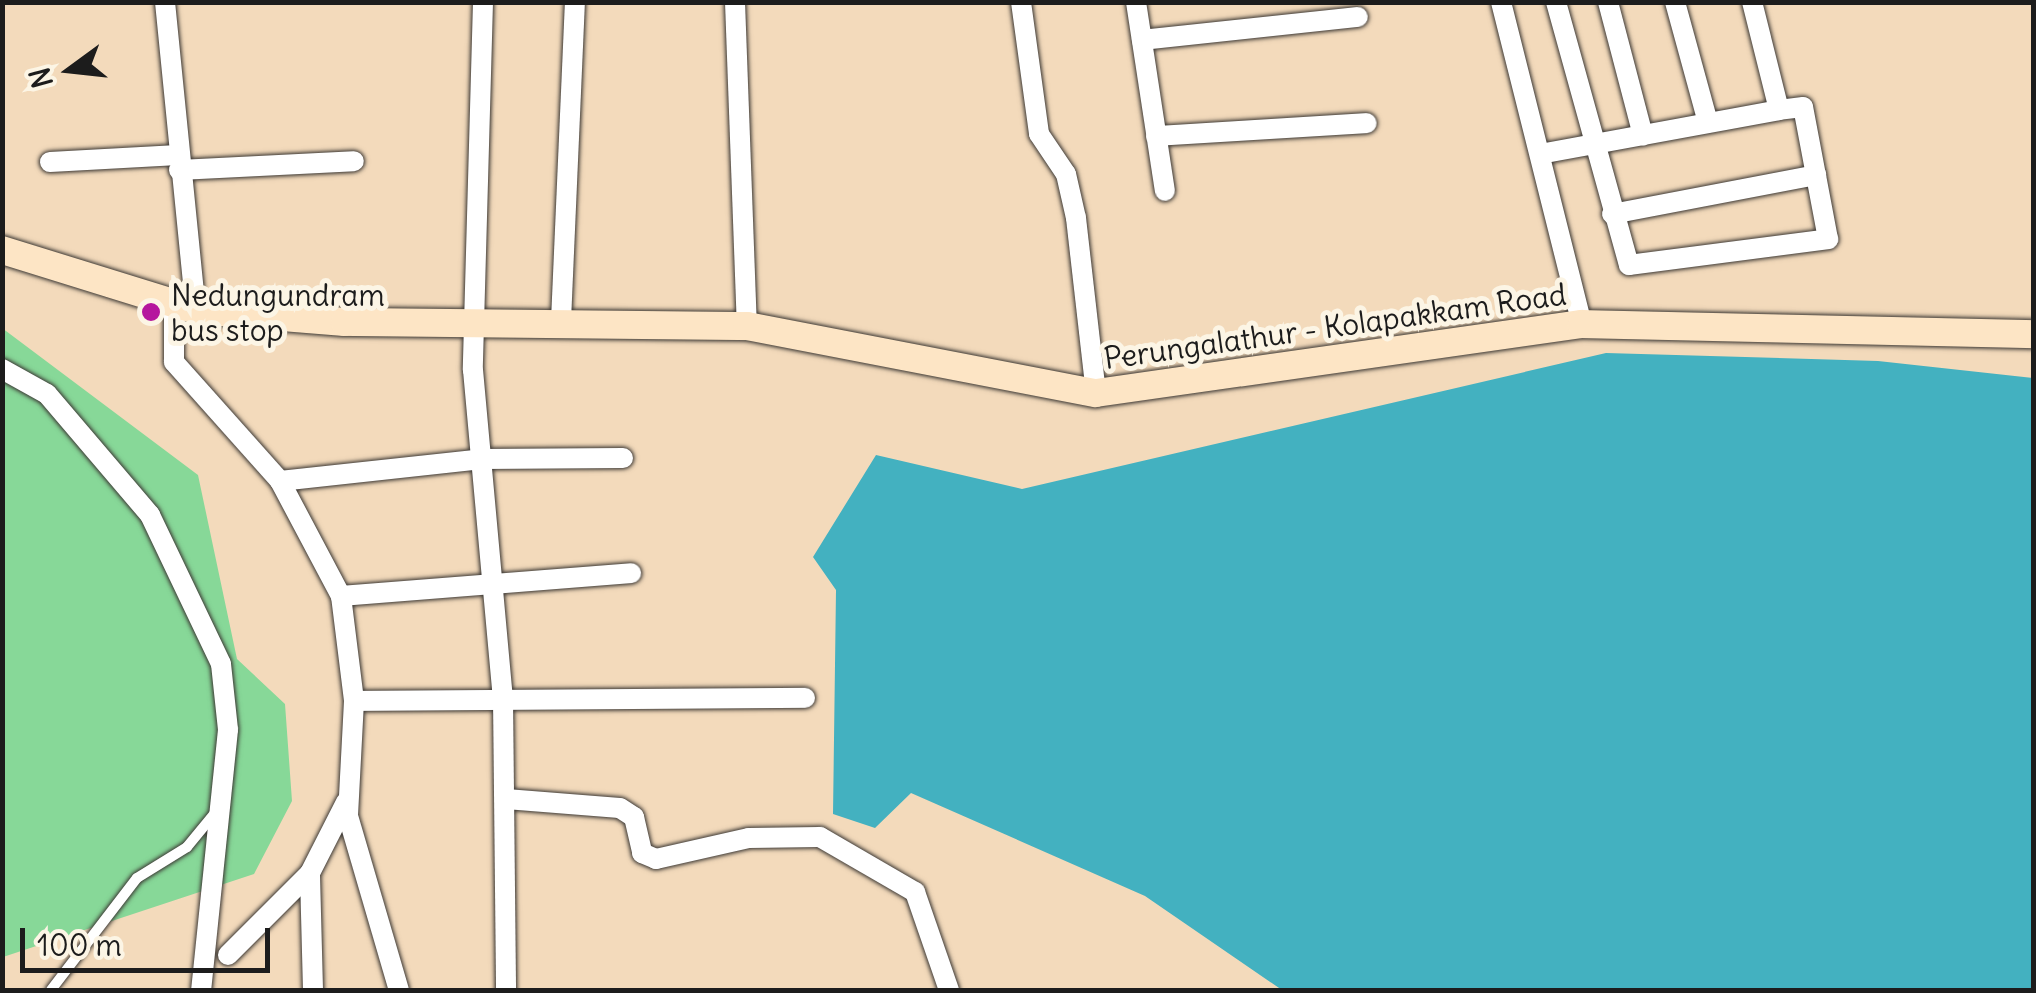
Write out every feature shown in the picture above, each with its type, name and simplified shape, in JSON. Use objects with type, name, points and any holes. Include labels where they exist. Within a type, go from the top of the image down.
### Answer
[{"type":"main road","name":"Perungalathur - Kolapakkam Road","points":[[2,250],[185,306],[472,321],[747,326],[1096,393],[1582,324],[2034,334]]},
{"type":"street","points":[[165,2],[179,163],[185,306],[168,341],[180,373],[280,481],[341,596],[354,700],[346,801],[398,990]]},
{"type":"street","points":[[483,2],[472,321],[503,698],[506,990]]},
{"type":"street","points":[[561,321],[576,2]]},
{"type":"street","points":[[734,2],[747,326]]},
{"type":"street","points":[[1020,2],[1038,134],[1066,174],[1076,218],[1096,393]]},
{"type":"street","points":[[1136,2],[1165,191]]},
{"type":"street","points":[[1501,2],[1582,324]]},
{"type":"street","points":[[1540,154],[1592,144],[1779,110],[1803,107],[1824,242],[1632,266],[1612,214],[1592,144],[1556,2]]},
{"type":"street","points":[[1608,2],[1643,135]]},
{"type":"street","points":[[1675,2],[1708,123]]},
{"type":"street","points":[[1752,2],[1779,110]]},
{"type":"street","points":[[1142,40],[1358,17]]},
{"type":"street","points":[[1156,136],[1367,123]]},
{"type":"street","points":[[50,162],[354,160]]},
{"type":"street","points":[[1612,214],[1816,176]]},
{"type":"street","points":[[2,370],[47,394],[150,515],[229,688],[201,990]]},
{"type":"street","points":[[280,481],[482,459],[623,458]]},
{"type":"street","points":[[341,596],[495,580],[631,573]]},
{"type":"street","points":[[354,700],[804,698]]},
{"type":"street","points":[[506,800],[620,808],[634,817],[642,853],[656,859],[748,838],[820,836],[914,892],[948,990]]},
{"type":"street","points":[[228,955],[310,874],[346,801]]},
{"type":"street","points":[[310,874],[313,990]]},
{"type":"lane","points":[[51,990],[137,878],[191,844],[216,812]]},
{"type":"green space","points":[[2,328],[198,475],[237,659],[285,704],[292,801],[254,874],[3,957]]},
{"type":"water","points":[[1606,353],[1878,361],[2033,378],[2033,990],[1282,990],[1145,896],[911,793],[875,828],[833,814],[836,590],[813,557],[876,455],[1022,489]]},
{"type":"place","name":"Nedungundram bus stop","points":[[151,312]]}]
